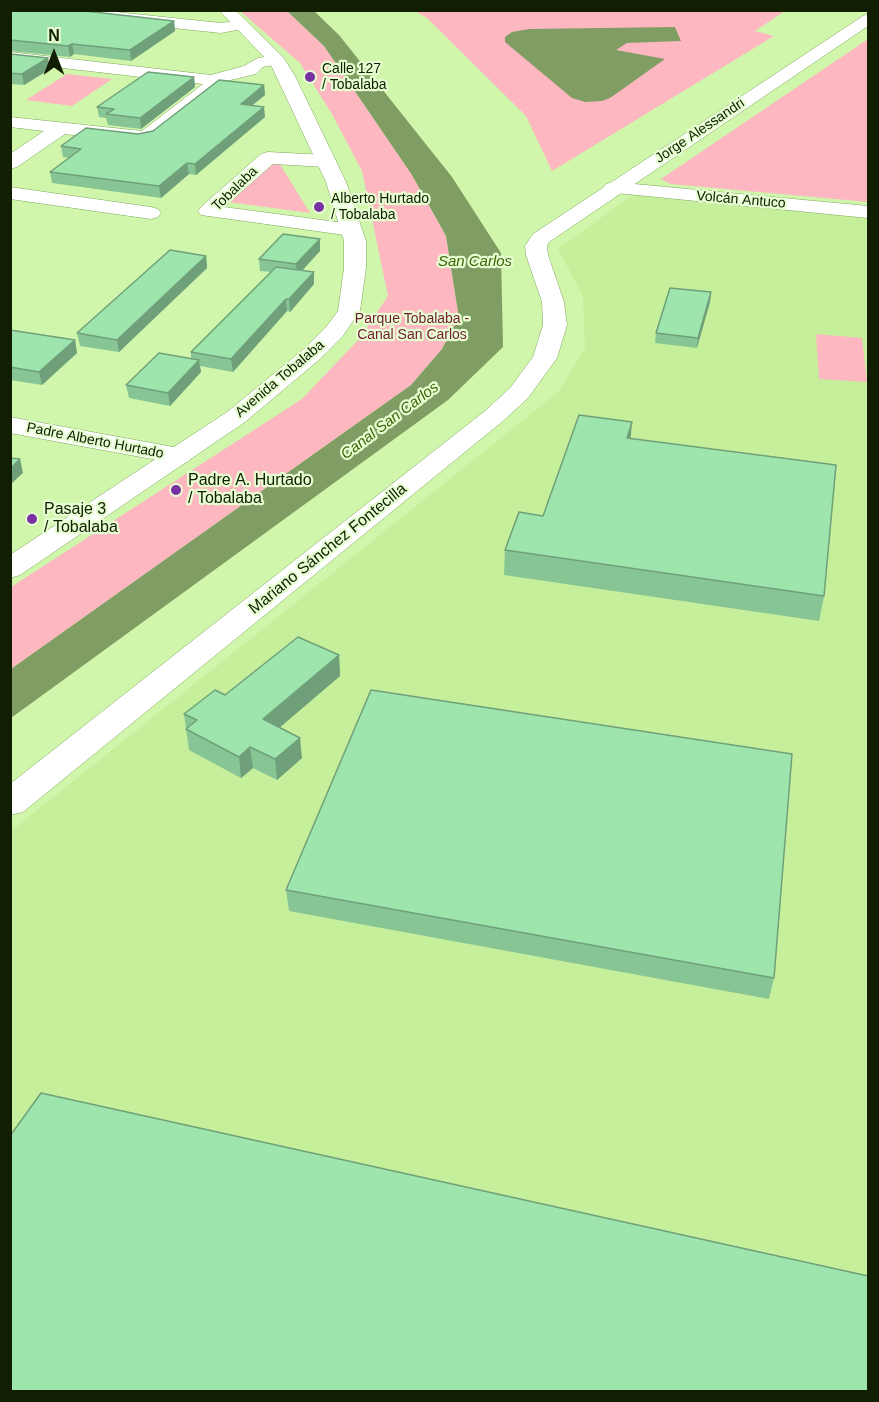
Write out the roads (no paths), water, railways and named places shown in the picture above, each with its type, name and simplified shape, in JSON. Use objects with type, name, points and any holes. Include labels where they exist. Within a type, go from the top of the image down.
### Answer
[{"type":"street","points":[[48,10],[221,28],[234,18]]},
{"type":"street","name":"Avenida Tobalaba","points":[[10,569],[236,417],[293,372],[343,322],[349,311],[356,254],[352,230],[336,182],[299,99],[277,60],[234,18]]},
{"type":"street","name":"Jorge Alessandri","points":[[536,246],[540,238],[549,231],[868,19]]},
{"type":"street","points":[[10,57],[211,80],[250,70],[258,63],[277,60]]},
{"type":"street","points":[[10,122],[132,138],[147,136],[214,83],[211,80]]},
{"type":"street","points":[[10,163],[60,129]]},
{"type":"street","name":"Tobalaba","points":[[326,161],[268,158],[208,211],[352,230]]},
{"type":"street","name":"Volcán Antuco","points":[[613,188],[868,212]]},
{"type":"street","points":[[10,193],[151,213]]},
{"type":"street","name":"Mariano Sánchez Fontecilla","points":[[10,803],[494,417],[519,393],[545,358],[555,325],[554,302],[537,255],[536,246]]},
{"type":"street","name":"Padre Alberto Hurtado","points":[[10,425],[178,456]]},
{"type":"water","name":"San Carlos","points":[[287,11],[314,11],[339,35],[452,177],[501,253],[503,347],[448,400],[11,718],[11,669],[411,385],[442,349],[454,326],[458,312],[446,236],[412,175],[324,46]]},
{"type":"water","points":[[675,27],[681,41],[627,43],[616,50],[665,59],[610,98],[602,101],[585,102],[572,98],[505,42],[505,37],[512,32],[529,29]]},
{"type":"place","name":"Calle 127 / Tobalaba","points":[[310,77]]},
{"type":"place","name":"Alberto Hurtado / Tobalaba","points":[[319,207]]},
{"type":"place","name":"Padre A. Hurtado / Tobalaba","points":[[176,490]]},
{"type":"place","name":"Pasaje 3 / Tobalaba","points":[[32,519]]},
{"type":"park label","name":"Parque Tobalaba - Canal San Carlos","points":[[412,328]]},
{"type":"water label","name":"Canal San Carlos","points":[[390,421]]}]
